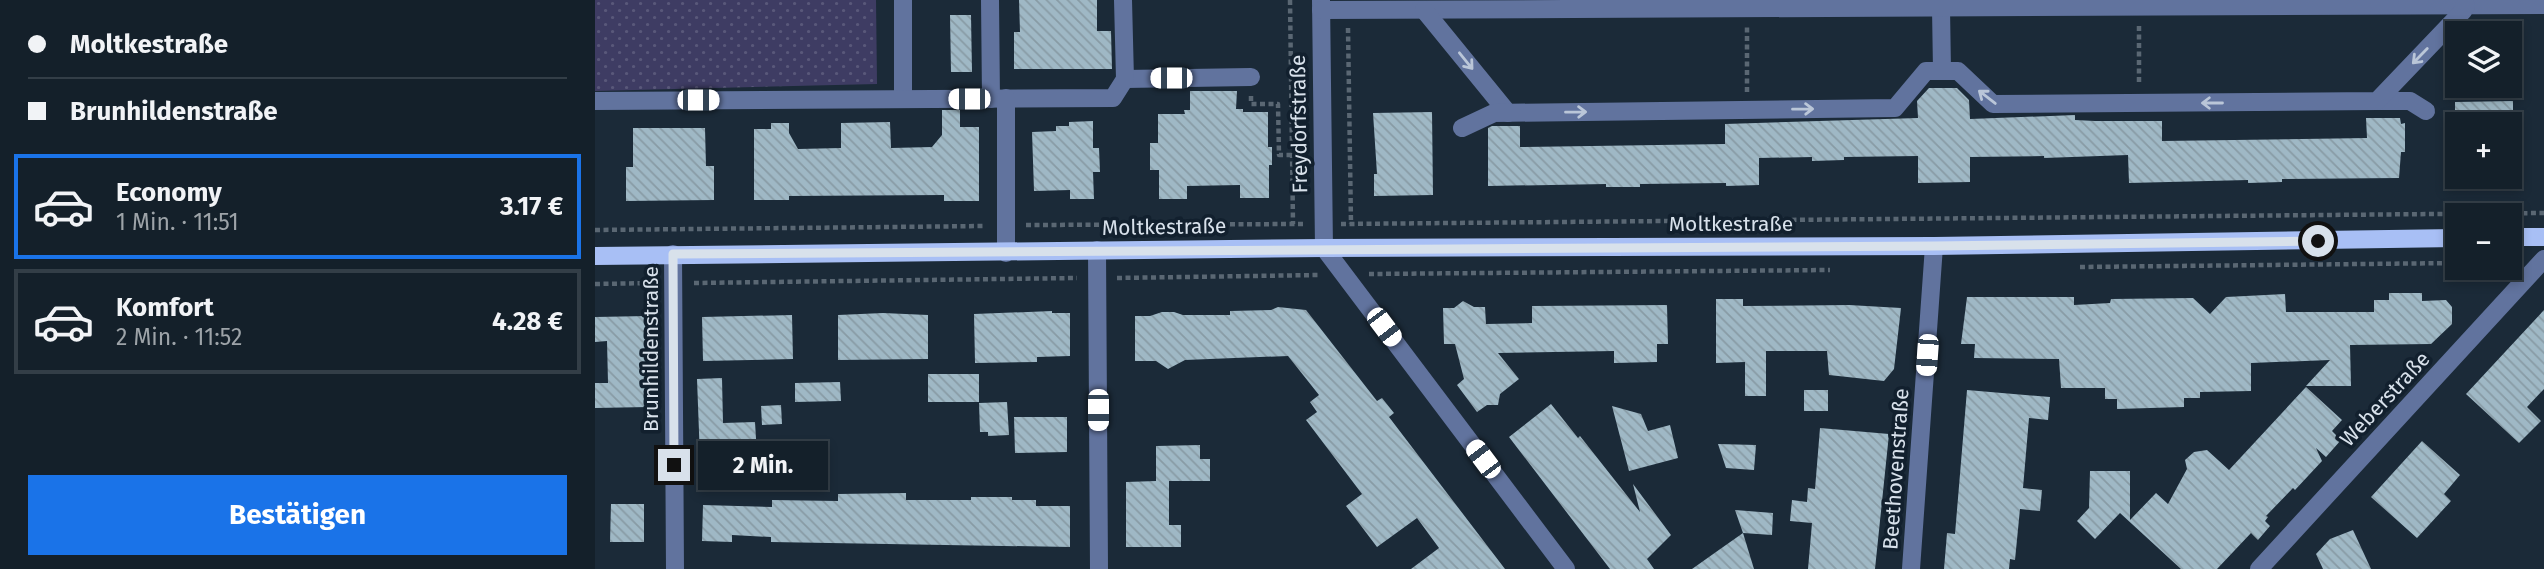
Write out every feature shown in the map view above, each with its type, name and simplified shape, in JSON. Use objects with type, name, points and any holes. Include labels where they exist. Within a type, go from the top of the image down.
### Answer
[{"type":"main road","points":[[2522,237],[2544,237]]},
{"type":"main road","name":"Moltkestraße","points":[[595,256],[1324,248],[1934,246],[2445,238]]},
{"type":"street","points":[[903,0],[903,99]]},
{"type":"street","points":[[990,0],[999,99],[1006,253]]},
{"type":"street","points":[[595,101],[1113,97],[1125,79],[1123,0]]},
{"type":"street","points":[[2377,102],[2465,3]]},
{"type":"street","points":[[1321,5],[1348,10],[1424,10],[1747,9],[1810,4],[1941,8],[2077,4],[2139,8],[2197,4],[2544,5]]},
{"type":"street","name":"Freydorfstraße","points":[[1321,5],[1324,248]]},
{"type":"street","points":[[1941,8],[1942,71]]},
{"type":"street","points":[[1424,10],[1508,113]]},
{"type":"street","points":[[1462,128],[1494,113],[1895,108],[1926,71],[1958,71],[1993,104],[2410,101],[2426,111]]},
{"type":"street","points":[[1125,79],[1251,77]]},
{"type":"street","name":"Beethovenstraße","points":[[1911,569],[1934,246]]},
{"type":"street","points":[[1324,248],[1566,569]]},
{"type":"street","points":[[1097,250],[1099,569]]},
{"type":"street","name":"Brunhildenstraße","points":[[673,254],[675,569]]},
{"type":"street","name":"Weberstraße","points":[[2259,569],[2544,259]]},
{"type":"path","points":[[1290,0],[1293,224]]},
{"type":"path","points":[[2139,8],[2140,103]]},
{"type":"path","points":[[1747,9],[1747,110]]},
{"type":"path","points":[[1348,10],[1351,223]]},
{"type":"path","points":[[1251,77],[1251,104],[1278,104],[1275,155],[1292,155]]},
{"type":"path","points":[[595,230],[2544,213]]},
{"type":"path","points":[[2071,267],[2445,263]]},
{"type":"path","points":[[595,284],[1837,270]]},
{"type":"shaded area","points":[[595,0],[876,0],[877,84],[595,91]]},
{"type":"building","points":[[1019,0],[1097,0],[1097,31],[1111,31],[1112,69],[1014,69],[1014,32],[1020,32]]},
{"type":"building","points":[[950,15],[971,15],[972,72],[951,72]]},
{"type":"building","points":[[1929,88],[1957,88],[1969,100],[1970,119],[2075,115],[2075,120],[2162,121],[2162,141],[2367,138],[2366,118],[2400,118],[2401,124],[2405,123],[2405,152],[2401,152],[2399,178],[2282,179],[2282,182],[2248,183],[2248,180],[2129,183],[2128,155],[1970,157],[1970,182],[1918,183],[1918,156],[1844,157],[1844,160],[1812,161],[1812,157],[1759,158],[1759,185],[1726,186],[1726,183],[1640,184],[1640,187],[1606,187],[1606,184],[1488,186],[1488,128],[1492,126],[1520,126],[1520,147],[1725,144],[1725,124],[1918,118],[1917,101]]},
{"type":"building","points":[[1190,91],[1237,91],[1236,109],[1243,109],[1243,112],[1268,112],[1268,147],[1272,147],[1269,198],[1240,198],[1240,185],[1187,186],[1187,199],[1159,199],[1159,170],[1150,170],[1150,143],[1158,143],[1158,114],[1185,114],[1184,110],[1190,110]]},
{"type":"building","points":[[2513,101],[2513,112],[2455,112],[2455,102]]},
{"type":"building","points":[[942,110],[960,110],[960,127],[979,127],[979,201],[944,201],[944,195],[789,196],[789,200],[754,200],[754,129],[771,129],[771,123],[789,123],[789,133],[798,149],[841,148],[841,123],[890,122],[891,148],[932,147],[942,135]]},
{"type":"building","points":[[1432,112],[1433,195],[1374,196],[1374,174],[1377,174],[1373,113]]},
{"type":"building","points":[[1093,121],[1093,148],[1099,148],[1100,172],[1093,172],[1094,199],[1070,199],[1070,190],[1034,191],[1032,132],[1056,131],[1056,126],[1069,126],[1069,122]]},
{"type":"building","points":[[633,128],[705,128],[706,166],[714,166],[714,200],[626,201],[626,167],[633,167]]},
{"type":"building","points":[[2389,293],[2422,293],[2422,301],[2446,300],[2452,307],[2452,324],[2431,344],[2350,345],[2351,386],[2306,386],[2330,360],[2251,363],[2251,391],[2200,392],[2200,398],[2184,398],[2184,407],[2117,409],[2117,399],[2105,399],[2105,388],[2061,388],[2059,359],[1974,358],[1975,344],[1961,344],[1967,297],[2074,297],[2074,305],[2110,303],[2111,299],[2193,298],[2210,314],[2226,297],[2285,294],[2286,312],[2374,312],[2374,300],[2389,300]]},
{"type":"building","points":[[1716,299],[1743,299],[1743,306],[1849,305],[1901,308],[1894,369],[1884,381],[1829,375],[1827,351],[1766,351],[1766,396],[1745,396],[1745,362],[1716,363]]},
{"type":"building","points":[[1463,301],[1474,307],[1485,307],[1486,324],[1532,323],[1532,306],[1667,305],[1668,344],[1657,344],[1657,362],[1614,363],[1614,351],[1498,353],[1519,379],[1500,394],[1498,405],[1487,405],[1477,412],[1457,385],[1464,379],[1455,344],[1444,344],[1443,308],[1454,308]]},
{"type":"building","points":[[1278,307],[1306,310],[1377,401],[1382,398],[1394,413],[1389,417],[1505,569],[1411,569],[1439,548],[1417,518],[1377,547],[1346,506],[1362,494],[1306,420],[1317,412],[1310,402],[1319,395],[1288,356],[1185,360],[1168,369],[1156,361],[1135,361],[1135,316],[1150,316],[1162,312],[1230,315],[1230,311],[1271,310]]},
{"type":"building","points":[[2544,310],[2544,389],[2527,407],[2541,421],[2519,443],[2466,394]]},
{"type":"building","points":[[1052,311],[1070,313],[1070,356],[1037,357],[1037,362],[975,363],[974,314]]},
{"type":"building","points":[[792,315],[793,359],[703,361],[702,317]]},
{"type":"building","points":[[838,315],[928,315],[928,359],[838,360]]},
{"type":"building","points":[[647,316],[649,407],[595,408],[595,383],[608,383],[607,341],[595,342],[595,317]]},
{"type":"building","points":[[928,374],[979,374],[979,402],[928,402]]},
{"type":"building","points":[[722,378],[723,423],[755,422],[757,455],[700,459],[697,379]]},
{"type":"building","points":[[840,382],[841,401],[795,402],[795,383]]},
{"type":"building","points":[[2306,387],[2342,420],[2332,431],[2341,440],[2326,457],[2316,448],[2322,461],[2266,516],[2268,517],[2265,521],[2270,526],[2258,540],[2251,533],[2217,569],[2181,569],[2120,513],[2095,539],[2077,521],[2089,508],[2090,471],[2130,471],[2130,520],[2156,493],[2168,504],[2187,469],[2185,460],[2194,452],[2207,450],[2229,470]]},
{"type":"building","points":[[1804,390],[1828,390],[1828,411],[1804,411]]},
{"type":"building","points":[[1967,390],[2050,397],[2048,420],[2029,418],[2023,488],[2042,490],[2040,511],[2020,509],[2015,560],[2010,559],[2009,569],[1944,569],[1947,533],[1955,534]]},
{"type":"building","points":[[1007,402],[1009,435],[988,436],[988,432],[980,432],[979,403]]},
{"type":"building","points":[[1551,404],[1640,512],[1633,484],[1671,535],[1647,559],[1654,569],[1610,569],[1509,437]]},
{"type":"building","points":[[781,405],[782,424],[762,425],[761,406]]},
{"type":"building","points":[[1612,406],[1641,414],[1648,431],[1670,425],[1678,458],[1629,471]]},
{"type":"building","points":[[1014,417],[1067,417],[1067,452],[1015,453]]},
{"type":"building","points":[[1820,428],[1889,434],[1875,569],[1808,569],[1812,523],[1790,521],[1792,500],[1807,502],[1808,488],[1815,489]]},
{"type":"building","points":[[2422,441],[2460,475],[2444,494],[2451,501],[2417,538],[2371,497]]},
{"type":"building","points":[[1718,444],[1756,445],[1754,470],[1726,468]]},
{"type":"building","points":[[1200,445],[1200,459],[1210,459],[1210,481],[1169,481],[1169,525],[1181,525],[1181,547],[1126,547],[1126,482],[1156,481],[1156,446]]},
{"type":"building","points":[[906,493],[906,500],[1012,497],[1012,500],[1036,500],[1036,506],[1070,506],[1070,547],[771,542],[771,537],[732,535],[732,542],[702,541],[703,505],[772,507],[772,500],[838,501],[838,494]]},
{"type":"building","points":[[611,504],[644,504],[644,542],[610,542]]},
{"type":"building","points":[[1735,510],[1773,513],[1772,535],[1743,533]]},
{"type":"building","points":[[2353,530],[2371,569],[2323,569],[2316,554],[2330,539]]},
{"type":"building","points":[[1743,533],[1754,569],[1692,569],[1716,552]]},
{"type":"route","points":[[674,465],[673,254],[2318,241]]}]
